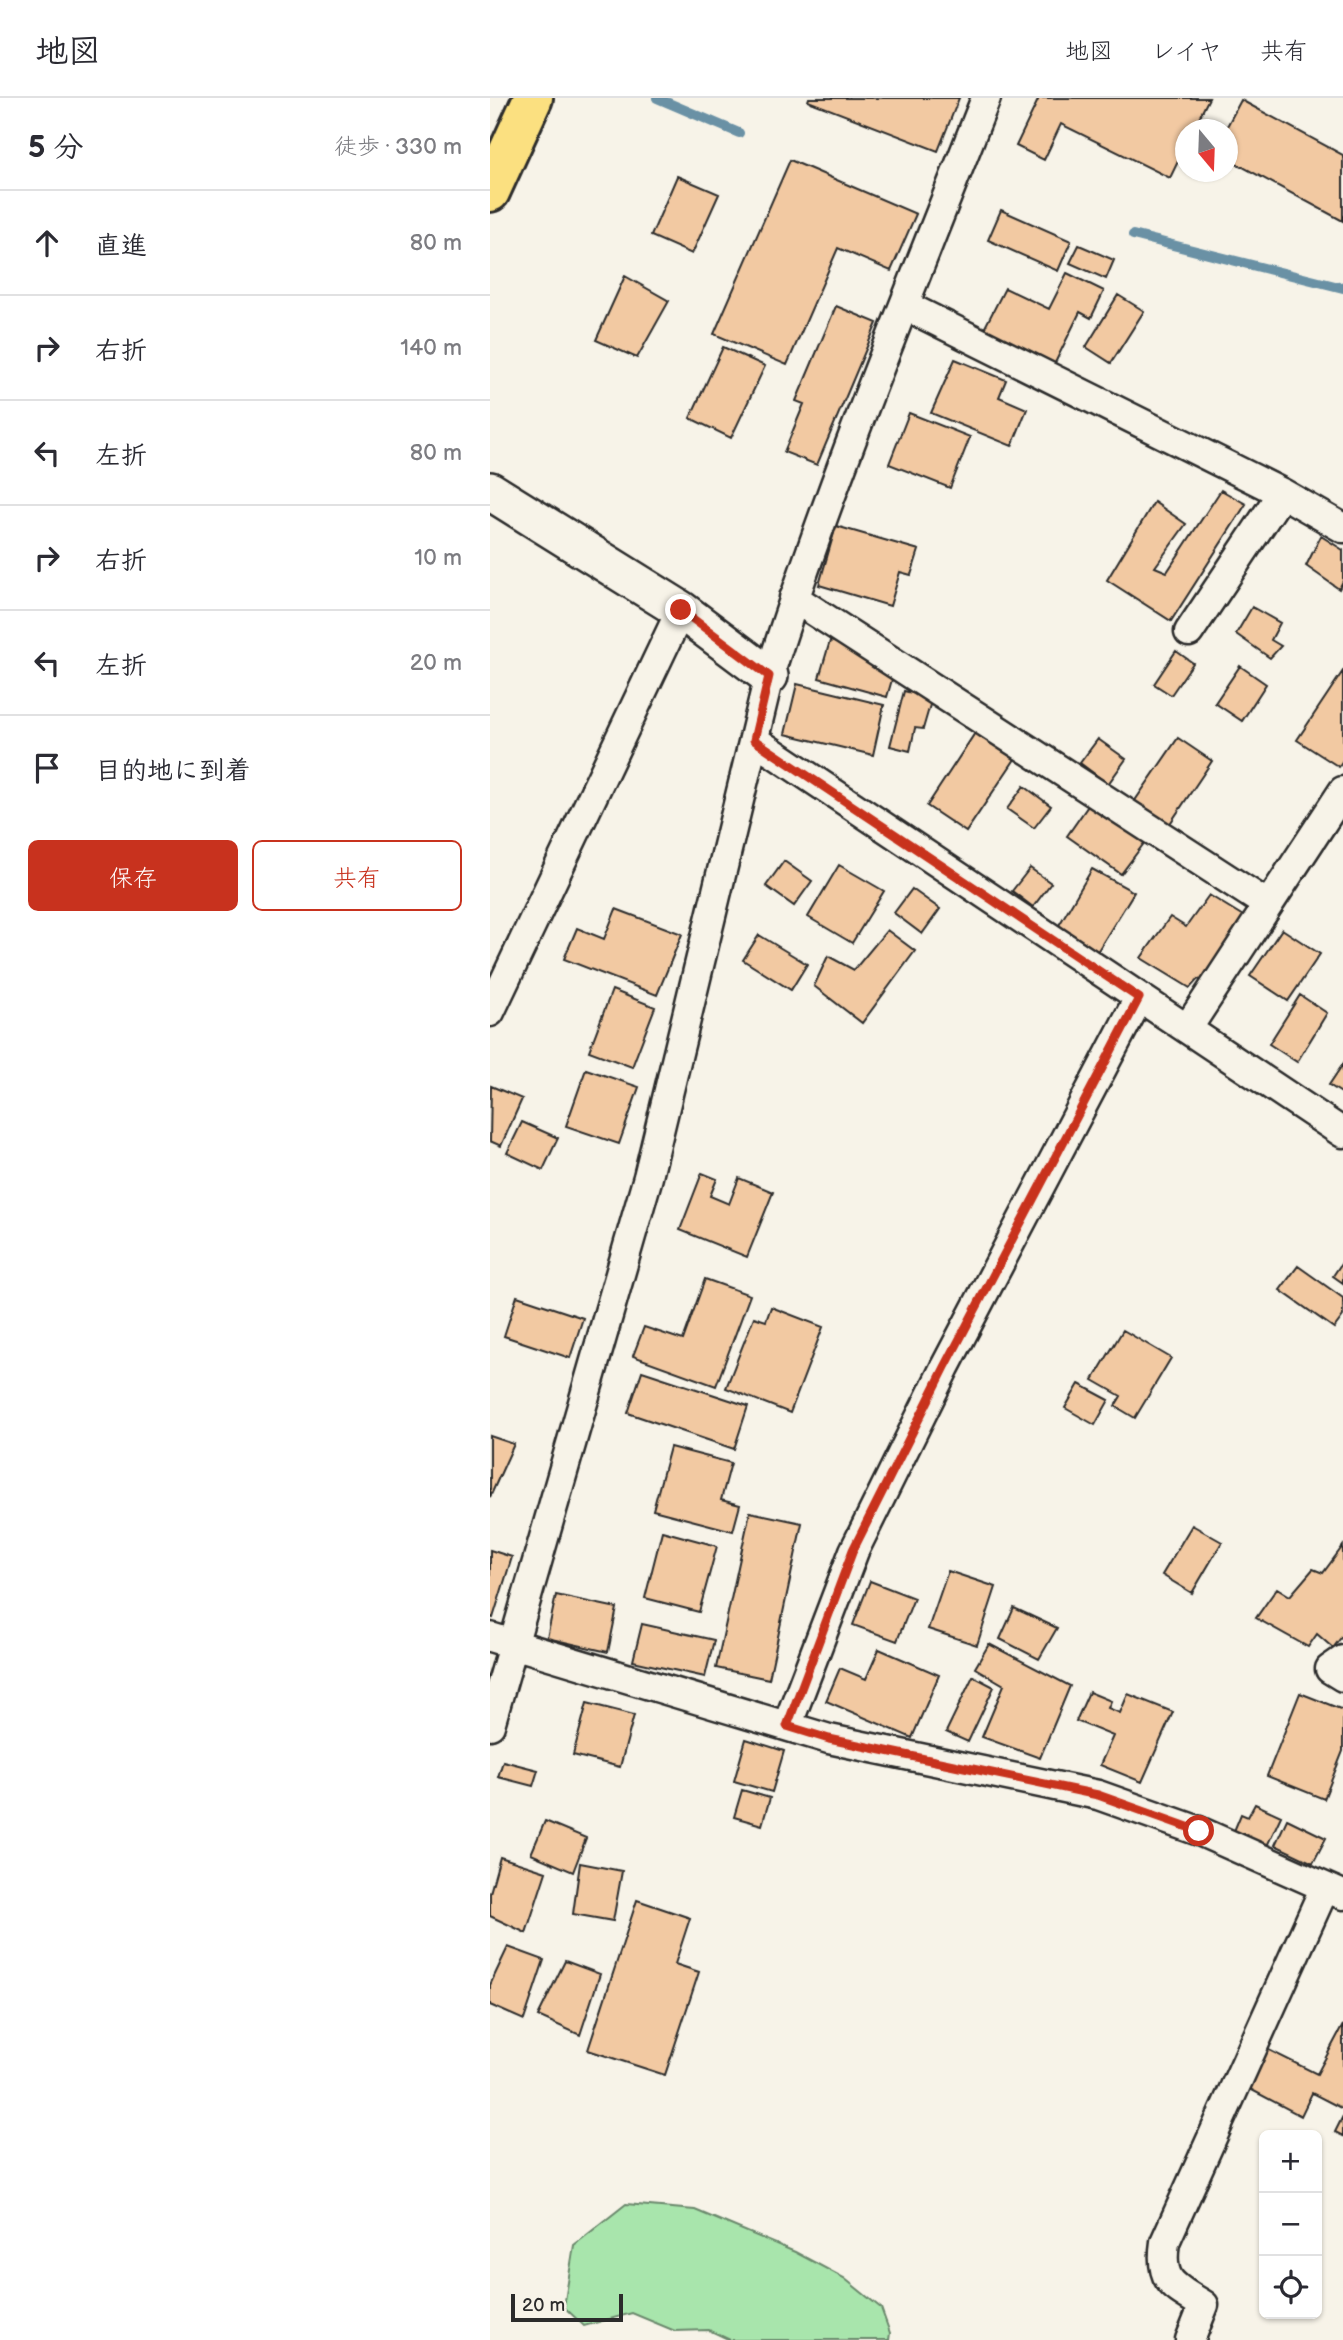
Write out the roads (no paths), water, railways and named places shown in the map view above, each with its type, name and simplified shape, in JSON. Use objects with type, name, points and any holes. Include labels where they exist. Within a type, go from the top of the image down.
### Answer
[{"type":"highway","points":[[490,192],[533,98]]},
{"type":"street","points":[[490,1725],[501,1641],[648,1177],[769,676],[794,598],[904,305],[986,98]]},
{"type":"street","points":[[904,305],[1282,493],[1343,528]]},
{"type":"street","points":[[490,491],[681,610],[769,676]]},
{"type":"street","points":[[1189,632],[1282,493]]},
{"type":"street","points":[[794,598],[1268,905]]},
{"type":"street","points":[[490,1012],[681,610]]},
{"type":"street","points":[[754,740],[1343,1133]]},
{"type":"street","points":[[1186,1029],[1343,791]]},
{"type":"street","points":[[787,1726],[853,1550],[945,1367],[1139,998]]},
{"type":"street","points":[[501,1641],[829,1739],[1098,1795],[1199,1831],[1334,1891],[1165,2242],[1162,2261],[1170,2284],[1204,2305],[1190,2340]]},
{"type":"street","points":[[1343,1660],[1330,1669],[1343,1677]]},
{"type":"waterway","points":[[657,98],[739,133]]},
{"type":"waterway","points":[[1133,235],[1343,288]]}]
